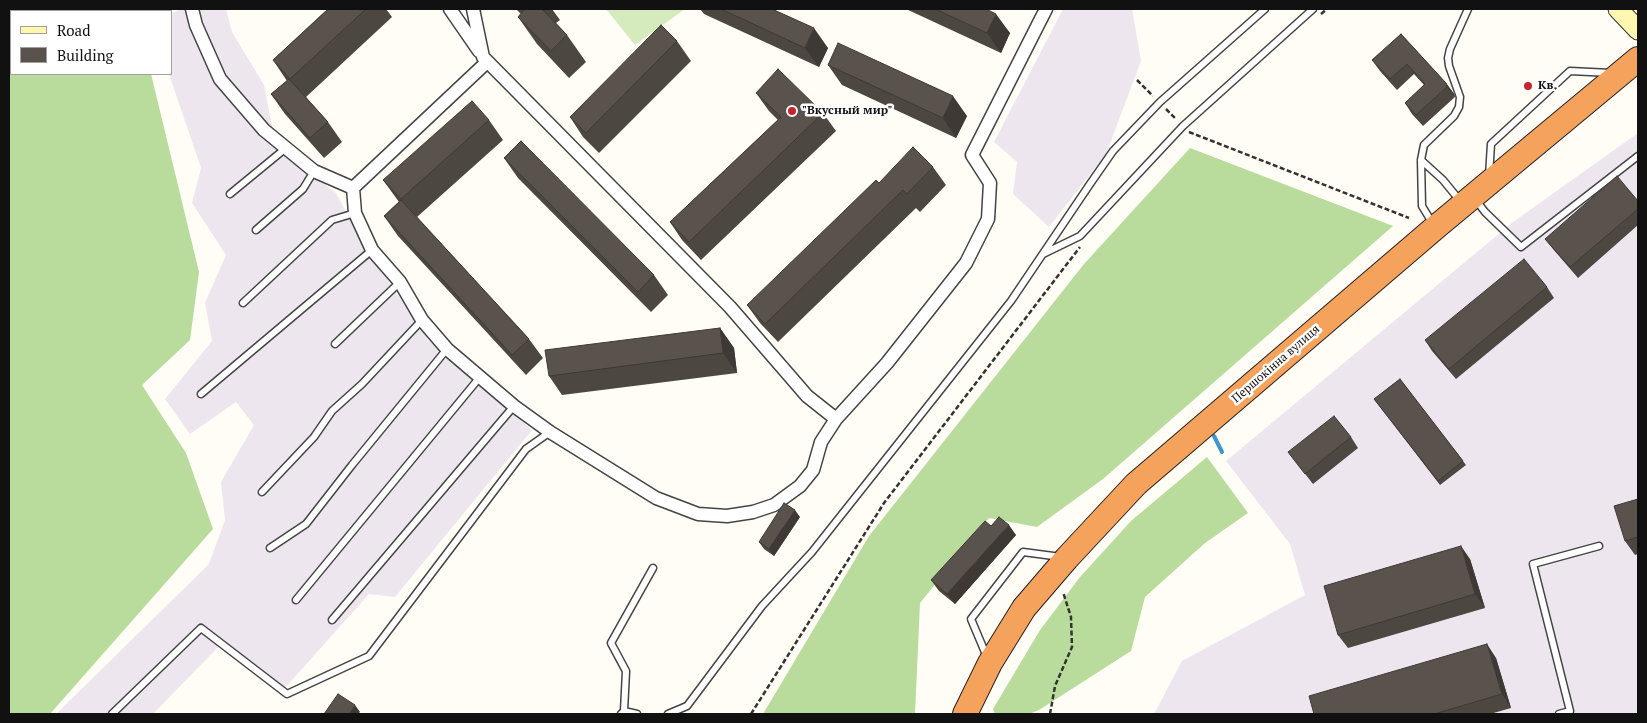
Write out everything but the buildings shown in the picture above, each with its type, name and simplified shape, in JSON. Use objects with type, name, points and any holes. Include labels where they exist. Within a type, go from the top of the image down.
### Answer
[{"type":"highway","name":"Першокінна вулиця","points":[[965,714],[990,664],[1024,608],[1067,558],[1136,484],[1436,227],[1630,66]]},
{"type":"street","points":[[192,9],[196,25],[220,79],[264,130],[314,171],[354,188]]},
{"type":"street","points":[[450,9],[485,59],[730,308],[806,396],[836,419]]},
{"type":"street","points":[[473,9],[485,59]]},
{"type":"street","points":[[485,59],[354,188],[354,213],[372,250],[400,282],[422,320],[447,349],[514,406],[550,432],[656,498],[698,514],[727,516],[754,512],[774,505],[800,486],[813,470],[821,442],[836,419],[888,363],[966,264],[988,219],[990,183],[972,155],[1046,9]]},
{"type":"street","points":[[1618,9],[1638,30]]},
{"type":"lane","points":[[668,714],[687,706],[762,606],[812,552],[1011,301],[1113,151],[1160,102],[1265,9]]},
{"type":"lane","points":[[1042,255],[1080,236],[1183,126],[1313,9]]},
{"type":"lane","points":[[1436,227],[1422,206],[1420,160],[1424,144],[1454,116],[1459,107],[1460,97],[1448,58],[1468,9]]},
{"type":"lane","points":[[1475,195],[1492,144],[1570,71],[1630,66]]},
{"type":"lane","points":[[230,194],[286,148]]},
{"type":"lane","points":[[1420,160],[1443,180],[1475,195],[1485,212],[1521,247],[1638,156]]},
{"type":"lane","points":[[256,230],[303,189],[314,171]]},
{"type":"lane","points":[[243,303],[332,220],[354,213]]},
{"type":"lane","points":[[201,394],[372,250]]},
{"type":"lane","points":[[336,344],[400,282]]},
{"type":"lane","points":[[262,492],[314,437],[332,411],[362,384],[422,320]]},
{"type":"lane","points":[[270,548],[306,524],[447,349]]},
{"type":"lane","points":[[296,600],[480,376]]},
{"type":"lane","points":[[332,620],[514,406]]},
{"type":"lane","points":[[112,714],[201,628],[287,694],[370,656],[526,449],[550,432]]},
{"type":"lane","points":[[1559,714],[1570,711],[1533,564],[1599,546]]},
{"type":"lane","points":[[990,664],[971,618],[1023,552],[1067,558]]},
{"type":"lane","points":[[637,714],[622,713],[626,671],[611,643],[653,568]]},
{"type":"path","points":[[1320,15],[1327,9]]},
{"type":"path","points":[[1182,138],[1189,132],[1409,218]]},
{"type":"path","points":[[751,714],[884,503],[1084,241]]},
{"type":"path","points":[[1050,714],[1055,686],[1072,647],[1071,617],[1063,592]]},
{"type":"shaded area","points":[[180,9],[226,9],[232,32],[264,85],[276,147],[336,193],[360,238],[429,341],[532,430],[395,597],[369,594],[285,688],[224,641],[153,714],[56,714],[209,564],[225,520],[221,482],[254,425],[236,402],[190,434],[165,399],[212,341],[205,303],[226,255],[192,203],[201,168],[169,75],[172,75],[172,13]]},
{"type":"shaded area","points":[[1063,9],[1132,9],[1141,61],[1106,154],[1049,227],[1013,194],[1017,162],[994,142]]},
{"type":"shaded area","points":[[1638,133],[1638,714],[1154,714],[1182,661],[1305,595],[1290,544],[1226,461],[1513,222]]},
{"type":"green space","points":[[9,9],[142,9],[10,10],[10,75],[151,75],[199,272],[190,340],[142,385],[186,453],[213,529],[50,714],[9,714]]},
{"type":"green space","points":[[606,9],[685,9],[635,45]]},
{"type":"green space","points":[[1190,148],[1393,226],[1103,479],[1037,527],[989,518],[920,603],[915,714],[763,714],[869,536],[1084,264]]},
{"type":"green space","points":[[1207,457],[1248,513],[1205,543],[1145,597],[1131,651],[1039,710],[1029,714],[995,714],[993,709],[1040,630],[1080,577],[1131,521]]},
{"type":"waterway","points":[[1214,436],[1222,452]]},
{"type":"place","name":"Кв.","points":[[1528,86]]},
{"type":"place","name":"\"Вкусный мир\"","points":[[792,111]]}]
